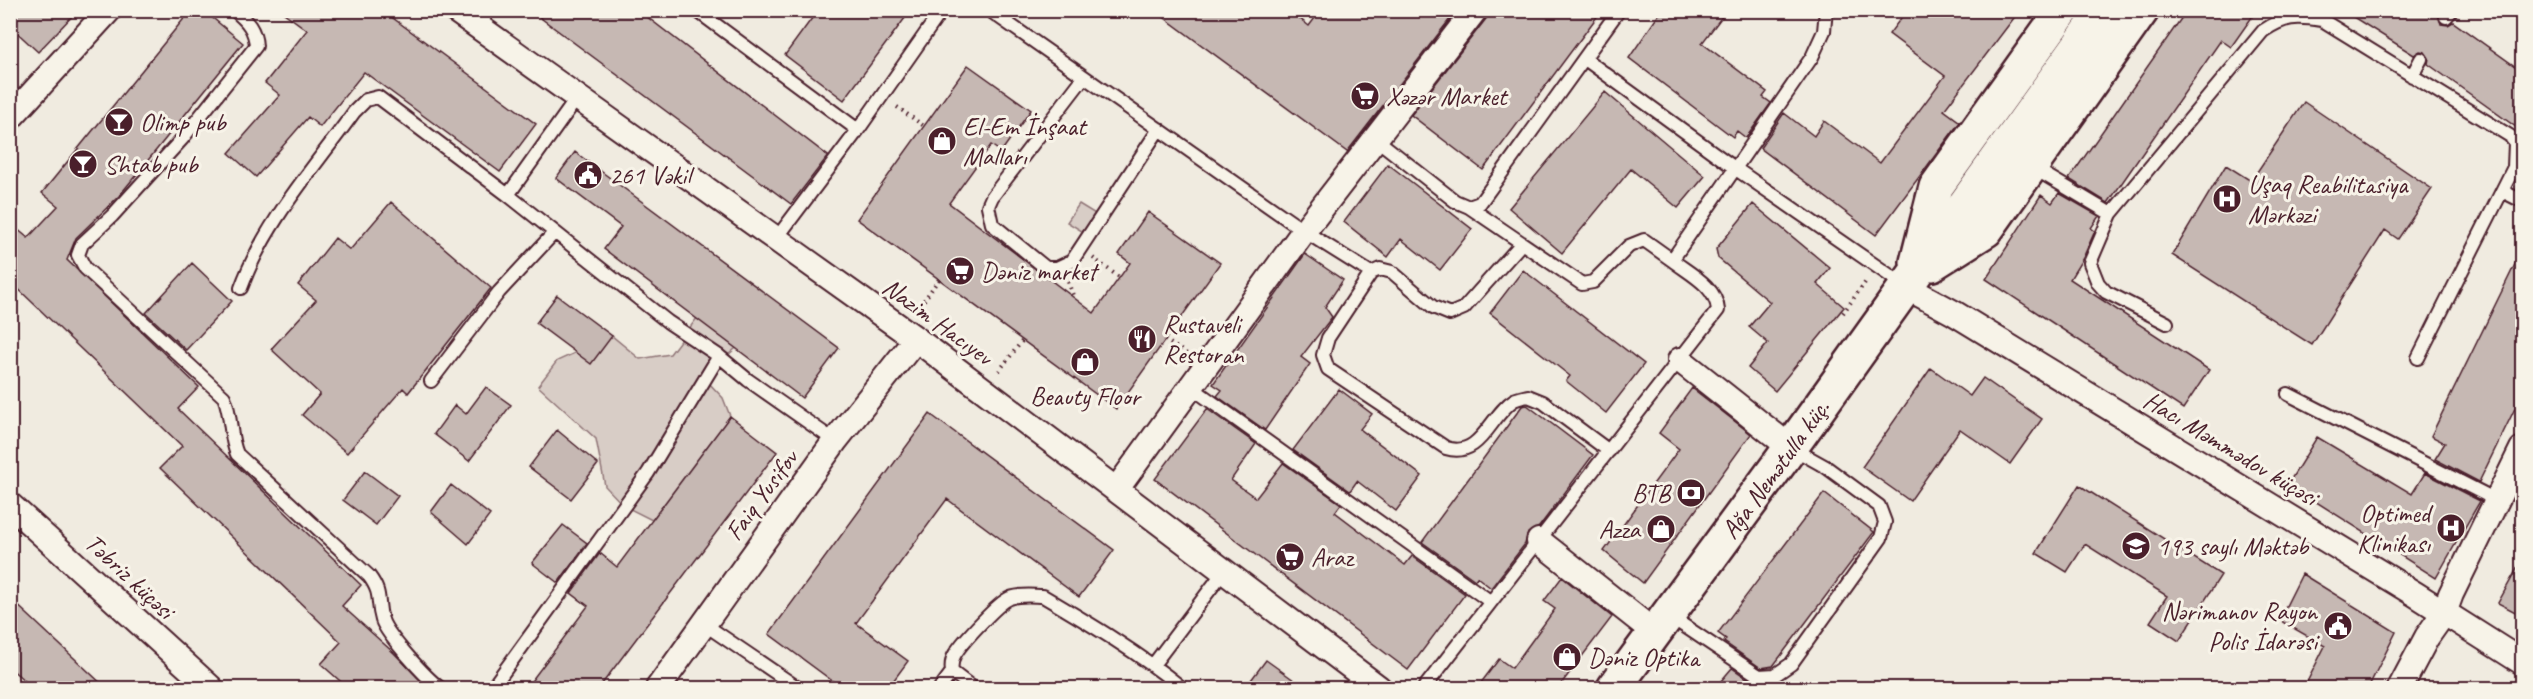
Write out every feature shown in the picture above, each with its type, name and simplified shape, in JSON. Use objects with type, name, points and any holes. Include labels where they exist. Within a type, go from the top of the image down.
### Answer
[{"type":"street","points":[[10,118],[109,10]]},
{"type":"street","name":"Nazim Hacıyev","points":[[454,10],[483,18],[577,98],[909,334],[1379,688]]},
{"type":"street","points":[[1116,490],[1304,231],[1475,10]]},
{"type":"street","points":[[1910,282],[1936,187],[2063,10]]},
{"type":"street","name":"Ağa Nemətulla küç.","points":[[1614,688],[1935,249],[2104,10]]},
{"type":"street","points":[[1910,282],[1986,230],[2142,10]]},
{"type":"street","name":"Hacı Məmmədov küçəsi","points":[[1910,282],[1954,313],[2523,662]]},
{"type":"street","name":"Faiq Yusifov","points":[[658,688],[909,334]]},
{"type":"street","points":[[1680,360],[1791,448]]},
{"type":"street","points":[[2400,688],[2427,637],[2444,613],[2451,594],[2523,448]]},
{"type":"street","name":"Təbriz küçəsi","points":[[10,505],[211,688]]},
{"type":"street","points":[[1539,541],[1661,623]]},
{"type":"lane","points":[[234,10],[248,21],[255,35],[255,46],[182,139],[82,244],[78,255],[85,268],[224,397],[229,408],[232,444],[237,454],[369,576],[378,588],[382,620],[390,635],[440,688]]},
{"type":"lane","points":[[696,10],[858,130]]},
{"type":"lane","points":[[776,240],[858,130],[942,10]]},
{"type":"lane","points":[[989,10],[1304,231],[1371,273]]},
{"type":"lane","points":[[1469,207],[1480,203],[1491,189],[1619,10]]},
{"type":"lane","points":[[1672,260],[1812,57],[1824,32],[1826,10]]},
{"type":"lane","points":[[2167,323],[2106,291],[2098,283],[2090,263],[2111,214],[2263,31],[2277,22],[2298,16],[2322,20],[2510,136],[2515,143],[2514,167],[2418,358]]},
{"type":"lane","points":[[1585,59],[1876,267],[1910,282]]},
{"type":"lane","points":[[2412,76],[2421,59]]},
{"type":"lane","points":[[1084,77],[988,205],[992,224],[1046,268],[1057,268],[1072,261],[1159,129]]},
{"type":"lane","points":[[241,288],[248,269],[269,229],[354,112],[366,100],[378,97],[668,322],[719,356],[835,441]]},
{"type":"lane","points":[[507,195],[577,98]]},
{"type":"lane","points":[[1376,139],[1455,201],[1469,207],[1582,284],[1593,282],[1629,246],[1644,240],[1713,292],[1718,300],[1718,310],[1424,688]]},
{"type":"lane","points":[[2031,166],[2041,175],[2111,214]]},
{"type":"lane","points":[[2502,191],[2523,201]]},
{"type":"lane","points":[[431,381],[499,292],[554,233]]},
{"type":"lane","points":[[1522,243],[1464,308],[1449,314],[1433,307],[1392,272],[1380,269],[1371,273],[1328,338],[1323,355],[1328,369],[1446,448],[1458,452],[1470,449],[1514,400],[1528,396],[1543,402],[1609,451]]},
{"type":"lane","points":[[492,688],[648,473],[719,356]]},
{"type":"lane","points":[[1191,387],[1491,602]]},
{"type":"lane","points":[[2288,394],[2498,501]]},
{"type":"lane","points":[[1661,623],[1759,676],[1775,675],[1791,664],[1881,538],[1885,522],[1880,506],[1826,467],[1791,448]]},
{"type":"lane","points":[[1154,665],[1224,571]]},
{"type":"lane","points":[[940,688],[952,672],[951,663],[955,654],[979,625],[1009,598],[1043,596],[1154,665],[1182,688]]},
{"type":"lane","points":[[704,624],[798,688]]},
{"type":"lane","points":[[952,672],[973,688]]},
{"type":"path","points":[[881,96],[924,126]]},
{"type":"path","points":[[1080,248],[1119,277]]},
{"type":"path","points":[[1843,314],[1876,267]]},
{"type":"path","points":[[909,334],[939,279]]},
{"type":"path","points":[[984,390],[1022,341]]},
{"type":"shaded area","points":[[1079,204],[1097,215],[1085,233],[1067,222]]},
{"type":"shaded area","points":[[697,318],[736,348],[719,363],[711,361],[703,369],[708,382],[723,398],[730,416],[652,520],[624,506],[605,486],[596,439],[538,386],[557,361],[612,336],[640,359],[670,354]]},
{"type":"building","points":[[10,10],[78,10],[38,52],[10,26]]},
{"type":"building","points":[[191,10],[203,10],[243,43],[119,196],[76,238],[67,260],[199,387],[178,409],[361,585],[342,606],[394,653],[428,688],[348,688],[321,664],[341,642],[160,468],[182,446],[10,281],[10,223],[28,238],[58,206],[42,193]]},
{"type":"building","points":[[280,10],[382,10],[536,124],[500,172],[364,72],[320,127],[308,117],[256,177],[229,153],[280,95],[265,83],[307,30]]},
{"type":"building","points":[[530,10],[638,10],[828,156],[791,204]]},
{"type":"building","points":[[818,10],[911,10],[844,100],[785,55]]},
{"type":"building","points":[[1154,10],[1289,10],[1309,26],[1321,10],[1457,10],[1347,152]]},
{"type":"building","points":[[1489,10],[1602,10],[1483,170],[1411,115],[1486,19]]},
{"type":"building","points":[[1662,10],[1727,10],[1702,43],[1767,92],[1763,97],[1771,103],[1746,138],[1737,131],[1733,137],[1629,58]]},
{"type":"building","points":[[1907,10],[2020,10],[1944,110],[1960,122],[1876,235],[1760,148],[1784,113],[1814,136],[1824,121],[1880,163],[1945,76],[1889,34]]},
{"type":"building","points":[[2187,10],[2257,10],[2231,47],[2221,40],[2108,203],[2069,179]]},
{"type":"building","points":[[2342,10],[2437,10],[2441,24],[2448,25],[2453,22],[2523,72],[2523,132],[2428,64],[2429,58],[2425,52],[2420,51],[2414,55]]},
{"type":"building","points":[[968,65],[1031,110],[1001,152],[991,145],[949,203],[1094,313],[1130,263],[1119,254],[1148,212],[1220,263],[1116,409],[857,219]]},
{"type":"building","points":[[1605,92],[1705,176],[1678,208],[1631,169],[1562,253],[1509,208]]},
{"type":"building","points":[[2304,102],[2432,189],[2398,239],[2385,230],[2312,345],[2172,255],[2226,165],[2251,181]]},
{"type":"building","points":[[575,152],[839,348],[802,398],[604,249],[621,227],[556,178]]},
{"type":"building","points":[[1388,164],[1472,229],[1440,270],[1401,239],[1388,257],[1344,222]]},
{"type":"building","points":[[2059,193],[2099,216],[2091,228],[2095,231],[2083,258],[2070,279],[2209,370],[2183,409],[1986,279],[2041,195],[2052,203]]},
{"type":"building","points":[[391,202],[491,288],[408,393],[403,388],[347,453],[302,415],[320,394],[271,349],[316,300],[298,285],[335,238],[350,250]]},
{"type":"building","points":[[1753,204],[1830,268],[1817,284],[1844,307],[1775,391],[1748,368],[1768,343],[1749,327],[1770,302],[1718,258],[1716,249]]},
{"type":"building","points":[[2523,248],[2523,392],[2479,482],[2435,459],[2445,443],[2431,436]]},
{"type":"building","points":[[1305,254],[1343,280],[1325,307],[1332,317],[1301,357],[1310,364],[1265,430],[1217,396],[1222,390],[1213,384]]},
{"type":"building","points":[[192,263],[232,301],[186,350],[146,313]]},
{"type":"building","points":[[1523,270],[1644,364],[1606,413],[1566,381],[1570,376],[1490,313]]},
{"type":"building","points":[[557,295],[612,336],[591,364],[536,323]]},
{"type":"building","points":[[1931,368],[1970,396],[1983,378],[2042,419],[2010,464],[1960,429],[1910,501],[1862,467]]},
{"type":"building","points":[[486,387],[511,405],[469,461],[434,434],[455,405],[466,414]]},
{"type":"building","points":[[1692,388],[1751,434],[1643,583],[1604,551],[1679,449],[1659,433]]},
{"type":"building","points":[[1339,389],[1372,414],[1360,429],[1422,476],[1396,511],[1357,481],[1350,491],[1293,450]]},
{"type":"building","points":[[1527,405],[1593,455],[1539,527],[1528,533],[1525,544],[1491,588],[1477,577],[1475,580],[1422,542],[1522,406]]},
{"type":"building","points":[[1207,409],[1256,444],[1231,480],[1256,498],[1283,463],[1341,504],[1335,512],[1405,565],[1412,556],[1465,594],[1408,670],[1155,479]]},
{"type":"building","points":[[930,414],[1114,550],[1079,597],[947,499],[856,623],[908,661],[888,688],[842,688],[769,634]]},
{"type":"building","points":[[730,416],[777,452],[599,688],[526,688],[588,606],[571,593],[600,553],[617,567]]},
{"type":"building","points":[[557,430],[598,464],[571,499],[529,467]]},
{"type":"building","points":[[2317,437],[2412,494],[2425,473],[2480,501],[2436,578],[2288,484]]},
{"type":"building","points":[[365,471],[398,496],[376,525],[343,500]]},
{"type":"building","points":[[451,485],[490,515],[468,544],[431,512]]},
{"type":"building","points":[[2079,485],[2221,575],[2179,641],[2150,622],[2167,596],[2085,544],[2067,572],[2036,553]]},
{"type":"building","points":[[1824,493],[1874,532],[1773,666],[1761,668],[1724,642],[1726,639],[1718,633]]},
{"type":"building","points":[[563,525],[587,543],[558,583],[532,563]]},
{"type":"building","points":[[2523,558],[2523,616],[2498,603]]},
{"type":"building","name":"Nərimanov Rayon Polis İdarəsi","points":[[2302,574],[2396,632],[2368,688],[2304,688],[2325,646],[2279,620]]},
{"type":"building","points":[[1562,577],[1612,617],[1558,688],[1477,688],[1499,659],[1512,668],[1555,609],[1544,601]]},
{"type":"building","points":[[10,598],[106,688],[33,688],[10,668]]},
{"type":"building","points":[[1266,660],[1305,688],[1245,688]]},
{"type":"building","points":[[1732,668],[1759,684],[1756,688],[1715,688]]},
{"type":"place","name":"Xəzər Market","points":[[1365,96]]},
{"type":"place","name":"Olimp pub","points":[[119,122]]},
{"type":"place","name":"El-Em İnşaat Malları","points":[[942,141]]},
{"type":"place","name":"Shtab pub","points":[[83,164]]},
{"type":"place","name":"261 Vəkil","points":[[588,175]]},
{"type":"place","name":"Uşaq Reabilitasiya Mərkəzi","points":[[2227,199]]},
{"type":"place","name":"Dəniz market","points":[[960,271]]},
{"type":"place","name":"Rustaveli Restoran","points":[[1142,339]]},
{"type":"place","name":"Beauty Floor","points":[[1085,362]]},
{"type":"place","name":"BTB","points":[[1691,493]]},
{"type":"place","name":"Optimed Klinikası","points":[[2451,528]]},
{"type":"place","name":"Azza","points":[[1661,529]]},
{"type":"place","name":"193 saylı Məktəb","points":[[2136,546]]},
{"type":"place","name":"Araz","points":[[1290,557]]},
{"type":"place","name":"Nərimanov Rayon Polis İdarəsi","points":[[2338,626]]},
{"type":"place","name":"Dəniz Optika","points":[[1567,657]]}]
